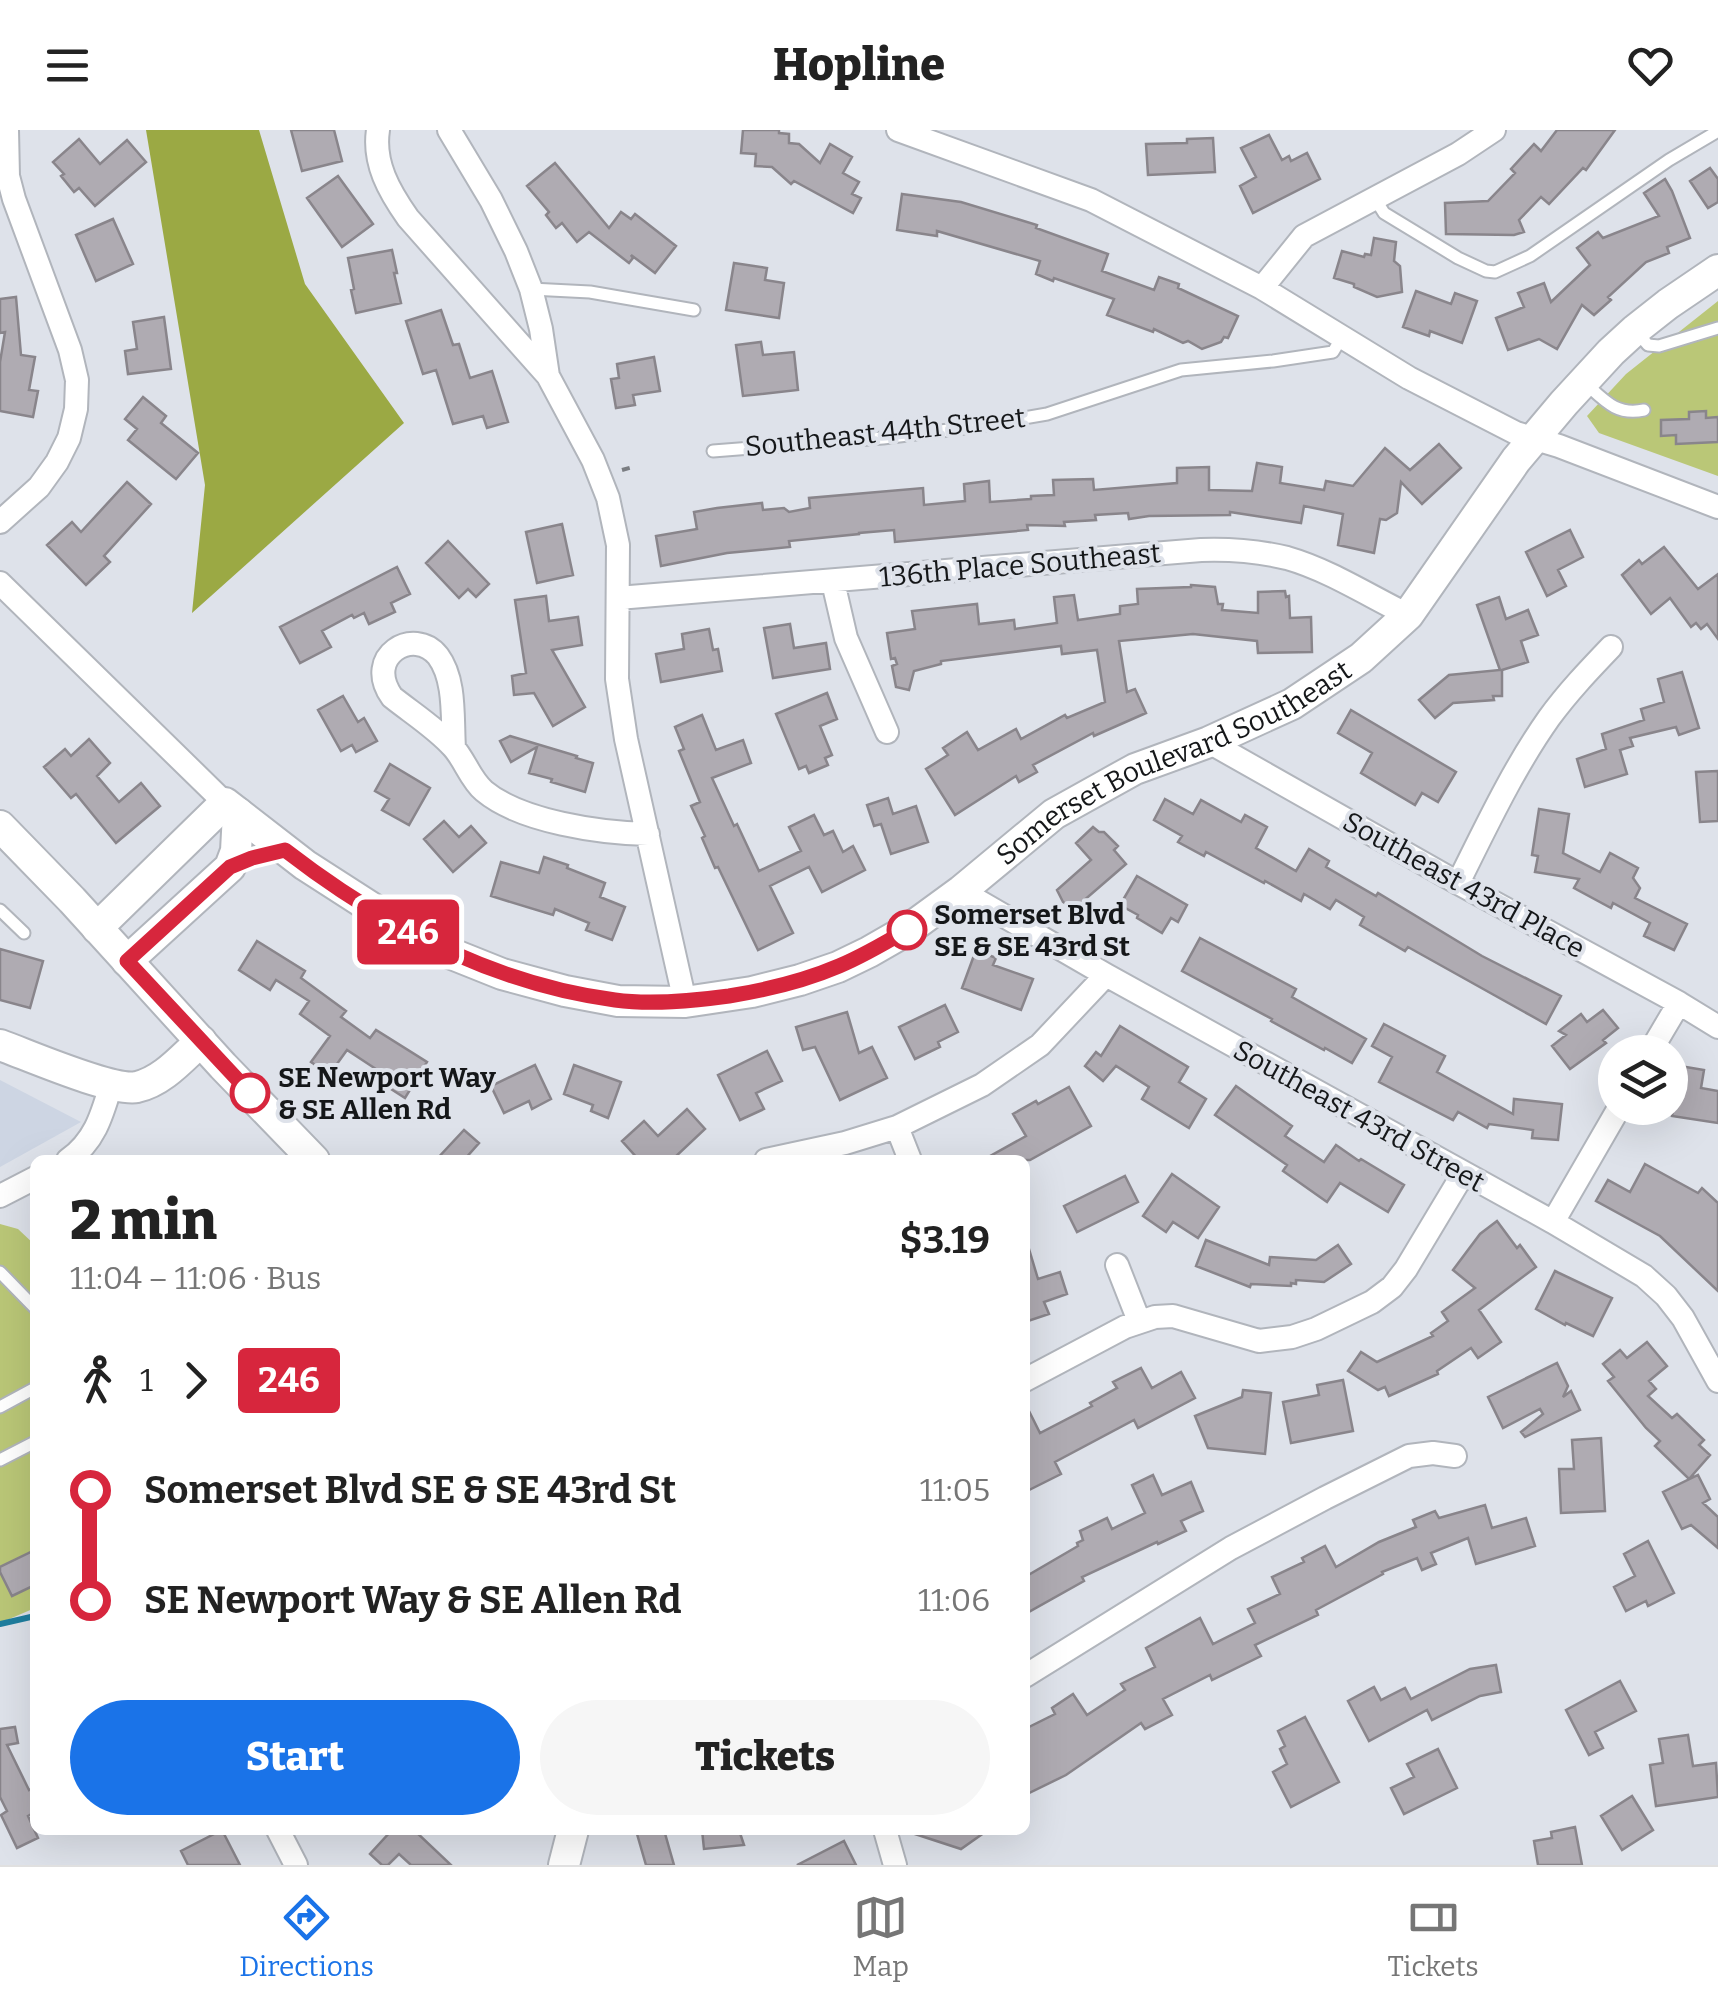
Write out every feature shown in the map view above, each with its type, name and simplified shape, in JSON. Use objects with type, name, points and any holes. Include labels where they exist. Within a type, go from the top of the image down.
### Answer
[{"type":"street","points":[[0,522],[38,486],[56,462],[69,438],[76,410],[77,380],[70,350],[14,199],[8,176],[8,130]]},
{"type":"street","points":[[378,130],[376,152],[393,197],[548,376],[593,460],[608,498],[618,545],[618,679],[626,738],[685,1002]]},
{"type":"street","points":[[449,130],[492,200],[516,251],[541,329],[548,376]]},
{"type":"street","points":[[898,130],[1092,200],[1262,288],[1410,378],[1516,433],[1718,507]]},
{"type":"street","points":[[1262,288],[1304,236],[1458,154],[1494,130]]},
{"type":"street","name":"Somerset Boulevard Southeast","points":[[231,808],[305,865],[406,930],[502,974],[565,991],[618,1001],[685,1002],[752,992],[838,967],[909,929],[961,892],[1054,814],[1135,769],[1209,742],[1292,704],[1361,658],[1408,615],[1516,460],[1583,382],[1636,330],[1718,270]]},
{"type":"street","name":"136th Place Southeast","points":[[618,598],[1230,549],[1292,559],[1408,615]]},
{"type":"street","points":[[833,582],[846,638],[887,732]]},
{"type":"street","points":[[0,583],[231,808],[236,851],[230,867]]},
{"type":"street","points":[[1458,882],[1546,721],[1611,648]]},
{"type":"street","name":"Southeast 43rd Place","points":[[1209,742],[1718,1028]]},
{"type":"street","points":[[454,748],[481,789],[500,803],[592,830],[648,834]]},
{"type":"street","points":[[98,928],[231,808]]},
{"type":"street","points":[[0,826],[309,1155]]},
{"type":"street","points":[[127,961],[230,867],[285,850]]},
{"type":"street","name":"Southeast 43rd Street","points":[[961,892],[1644,1276],[1684,1318],[1718,1381]]},
{"type":"street","points":[[788,1155],[897,1127],[982,1085],[1040,1046],[1106,976]]},
{"type":"street","points":[[1660,1035],[1679,1004]]},
{"type":"street","points":[[0,1045],[110,1085],[135,1087],[163,1075],[201,1041]]},
{"type":"street","points":[[75,1155],[94,1134],[110,1085]]},
{"type":"street","points":[[1553,1222],[1609,1125]]},
{"type":"street","points":[[897,1127],[908,1155]]},
{"type":"street","points":[[1030,1377],[1138,1321],[1173,1316],[1259,1341],[1292,1338],[1316,1329],[1372,1302],[1392,1287],[1462,1174]]},
{"type":"street","points":[[0,1196],[30,1181]]},
{"type":"street","points":[[1117,1265],[1138,1321]]},
{"type":"street","points":[[1030,1673],[1230,1548],[1325,1498],[1409,1456],[1455,1456]]},
{"type":"street","points":[[281,1835],[296,1865]]},
{"type":"street","points":[[564,1865],[572,1835]]},
{"type":"street","points":[[886,1835],[895,1865]]},
{"type":"lane","points":[[1374,198],[1384,213],[1458,258],[1486,272],[1495,272],[1530,256],[1718,131]]},
{"type":"lane","points":[[530,289],[590,292],[694,310]]},
{"type":"lane","points":[[1636,330],[1648,345],[1658,346],[1718,328]]},
{"type":"lane","name":"Southeast 44th Street","points":[[713,451],[973,428],[1047,414],[1182,370],[1332,352],[1342,337]]},
{"type":"lane","points":[[1583,382],[1619,410],[1644,410]]},
{"type":"lane","points":[[0,910],[24,933]]},
{"type":"lane","points":[[0,1272],[30,1303]]},
{"type":"lane","points":[[0,1407],[30,1391]]},
{"type":"lane","points":[[0,1460],[30,1445]]},
{"type":"path","points":[[619,471],[636,466]]},
{"type":"shaded area","points":[[0,1080],[81,1122],[0,1167]]},
{"type":"green space","points":[[146,130],[259,130],[305,284],[404,423],[192,613],[205,485]]},
{"type":"green space","points":[[1718,301],[1718,476],[1599,433],[1587,416],[1626,374]]},
{"type":"green space","points":[[0,1224],[18,1229],[30,1240],[30,1610],[0,1623]]},
{"type":"building","points":[[291,130],[334,130],[342,161],[302,171]]},
{"type":"building","points":[[743,130],[779,130],[789,134],[789,143],[799,144],[820,163],[830,144],[852,157],[843,173],[859,182],[852,194],[861,198],[853,213],[794,181],[791,184],[772,167],[755,166],[756,154],[741,153]]},
{"type":"building","points":[[1557,130],[1615,130],[1586,170],[1583,168],[1549,204],[1541,197],[1519,220],[1524,232],[1446,234],[1445,203],[1488,201],[1515,173],[1511,169],[1534,144],[1541,151]]},
{"type":"building","points":[[1269,135],[1282,160],[1289,156],[1291,161],[1307,153],[1320,179],[1253,213],[1240,186],[1256,177],[1241,148]]},
{"type":"building","points":[[1213,138],[1215,172],[1148,175],[1146,144]]},
{"type":"building","points":[[79,139],[100,164],[127,140],[146,162],[95,206],[79,188],[74,192],[53,162]]},
{"type":"building","points":[[555,163],[609,228],[621,212],[631,219],[635,214],[676,246],[655,273],[631,255],[629,263],[589,232],[577,242],[562,223],[556,228],[546,215],[549,212],[527,186]]},
{"type":"building","points":[[1710,168],[1718,179],[1718,202],[1708,208],[1690,181]]},
{"type":"building","points":[[338,176],[373,224],[342,247],[307,198]]},
{"type":"building","points":[[1665,179],[1690,238],[1667,247],[1669,253],[1646,262],[1594,315],[1582,305],[1557,349],[1539,339],[1508,350],[1496,318],[1524,307],[1518,293],[1544,283],[1551,302],[1590,265],[1577,248],[1598,232],[1603,238],[1659,216],[1644,193]]},
{"type":"building","points":[[902,194],[961,202],[1037,225],[1036,228],[1108,254],[1102,271],[1154,290],[1159,277],[1238,316],[1228,338],[1221,342],[1202,349],[1188,341],[1183,343],[1154,329],[1153,332],[1107,315],[1114,299],[1036,274],[1040,261],[937,231],[937,236],[897,230]]},
{"type":"building","points":[[113,219],[133,264],[96,281],[76,235]]},
{"type":"building","points":[[1374,238],[1396,242],[1394,261],[1400,266],[1402,292],[1377,297],[1334,278],[1342,251],[1371,255]]},
{"type":"building","points":[[392,250],[401,303],[356,313],[348,258]]},
{"type":"building","points":[[734,263],[767,268],[765,280],[784,283],[779,318],[726,310]]},
{"type":"building","points":[[1416,291],[1451,304],[1455,293],[1477,301],[1462,343],[1430,331],[1429,336],[1403,327]]},
{"type":"building","points":[[16,297],[21,355],[35,357],[29,390],[38,391],[33,417],[0,411],[0,362],[5,332],[0,333],[0,299]]},
{"type":"building","points":[[441,310],[453,345],[459,344],[470,378],[492,371],[508,422],[487,428],[483,416],[453,424],[436,370],[423,374],[406,321]]},
{"type":"building","points":[[164,317],[171,369],[128,374],[125,351],[137,349],[133,322]]},
{"type":"building","points":[[761,342],[763,355],[794,352],[798,390],[743,396],[736,345]]},
{"type":"building","points":[[654,357],[660,391],[633,395],[635,405],[616,408],[611,379],[619,378],[617,364]]},
{"type":"building","points":[[143,397],[166,416],[161,423],[198,453],[176,479],[128,440],[137,429],[125,419]]},
{"type":"building","points":[[1706,411],[1706,418],[1718,417],[1718,442],[1676,444],[1676,435],[1661,436],[1661,420],[1689,419],[1689,412]]},
{"type":"building","points":[[1439,444],[1461,468],[1422,504],[1401,482],[1397,513],[1380,519],[1374,553],[1338,545],[1343,514],[1304,506],[1301,523],[1230,512],[1129,519],[1128,513],[1095,515],[1096,520],[1064,522],[1065,526],[1027,525],[1028,530],[895,542],[894,530],[789,541],[790,547],[727,553],[661,566],[656,536],[697,529],[694,512],[717,508],[762,503],[763,510],[784,508],[789,512],[810,508],[809,498],[923,488],[924,505],[965,501],[964,484],[989,481],[990,502],[1031,499],[1054,495],[1053,480],[1093,479],[1094,490],[1177,483],[1177,468],[1209,467],[1209,490],[1252,491],[1257,463],[1282,467],[1280,483],[1324,490],[1326,481],[1353,486],[1385,448],[1410,470]]},
{"type":"building","points":[[127,482],[151,504],[104,556],[110,562],[86,585],[47,545],[72,522],[81,532]]},
{"type":"building","points":[[562,524],[573,575],[537,583],[526,532]]},
{"type":"building","points":[[1570,530],[1583,557],[1558,570],[1566,586],[1547,596],[1526,552]]},
{"type":"building","points":[[448,541],[489,584],[476,597],[468,589],[459,598],[426,563]]},
{"type":"building","points":[[1664,547],[1698,589],[1718,574],[1718,639],[1707,624],[1701,629],[1696,623],[1691,627],[1670,598],[1651,614],[1622,575],[1639,560],[1642,564]]},
{"type":"building","points":[[397,567],[410,594],[391,603],[395,612],[369,624],[364,613],[354,618],[352,615],[322,631],[331,647],[300,663],[280,627]]},
{"type":"building","points":[[1215,587],[1222,610],[1258,613],[1258,592],[1285,591],[1289,596],[1290,618],[1311,617],[1312,652],[1258,653],[1257,641],[1193,634],[1119,641],[1127,692],[1135,689],[1146,713],[1094,736],[1093,733],[1033,765],[1037,772],[1019,782],[1016,776],[955,815],[926,769],[948,755],[943,748],[967,732],[978,750],[1016,729],[1021,739],[1065,715],[1067,718],[1105,702],[1097,650],[1062,654],[1061,646],[941,661],[914,671],[909,690],[896,687],[892,666],[897,664],[895,658],[891,659],[887,633],[915,629],[912,611],[977,604],[979,624],[1014,620],[1015,629],[1057,623],[1054,597],[1074,595],[1078,620],[1120,614],[1120,606],[1138,604],[1137,589]]},
{"type":"building","points":[[546,596],[549,621],[578,617],[582,645],[552,650],[585,707],[553,726],[534,693],[514,695],[512,676],[526,673],[515,600]]},
{"type":"building","points":[[1499,597],[1506,619],[1528,610],[1538,635],[1521,641],[1528,662],[1502,670],[1502,696],[1453,703],[1435,718],[1419,700],[1449,675],[1500,670],[1477,605]]},
{"type":"building","points":[[790,624],[794,648],[826,643],[830,669],[773,678],[764,628]]},
{"type":"building","points":[[709,629],[722,671],[661,682],[656,654],[684,649],[682,634]]},
{"type":"building","points":[[1682,672],[1699,728],[1679,735],[1676,727],[1630,738],[1633,746],[1620,750],[1627,774],[1585,787],[1577,759],[1606,749],[1602,734],[1644,720],[1641,709],[1664,702],[1658,679]]},
{"type":"building","points":[[827,693],[837,719],[820,726],[832,755],[825,758],[828,765],[809,773],[806,766],[799,769],[776,714]]},
{"type":"building","points":[[343,696],[358,722],[364,718],[377,741],[356,752],[352,745],[341,751],[318,710]]},
{"type":"building","points":[[1351,710],[1456,772],[1438,802],[1422,793],[1415,805],[1361,773],[1372,753],[1338,733]]},
{"type":"building","points":[[702,715],[716,750],[743,740],[751,763],[712,778],[759,871],[801,851],[789,827],[814,815],[824,835],[833,831],[843,852],[853,846],[865,870],[822,892],[809,867],[770,886],[793,933],[758,950],[718,867],[715,868],[691,806],[700,802],[679,751],[684,749],[675,727]]},
{"type":"building","points":[[510,736],[593,763],[585,792],[529,773],[537,747],[511,762],[500,741]]},
{"type":"building","points":[[89,739],[110,763],[97,776],[119,802],[141,783],[160,806],[116,843],[76,794],[71,798],[44,767],[65,749],[71,756]]},
{"type":"building","points":[[390,764],[430,788],[409,825],[382,810],[389,799],[375,791]]},
{"type":"building","points":[[1718,771],[1718,821],[1700,822],[1696,772]]},
{"type":"building","points":[[888,798],[893,814],[916,806],[928,842],[891,854],[881,824],[874,826],[867,805]]},
{"type":"building","points":[[1165,799],[1193,814],[1201,800],[1241,822],[1245,815],[1267,827],[1256,848],[1296,871],[1309,849],[1329,861],[1326,867],[1561,996],[1546,1024],[1408,947],[1405,951],[1360,925],[1364,917],[1336,900],[1330,909],[1304,894],[1301,901],[1206,852],[1204,856],[1178,842],[1182,836],[1154,820]]},
{"type":"building","points":[[1539,809],[1569,814],[1563,853],[1600,872],[1610,853],[1638,868],[1633,878],[1640,888],[1635,898],[1687,924],[1674,950],[1644,936],[1650,923],[1574,888],[1579,879],[1535,872],[1538,856],[1532,855]]},
{"type":"building","points":[[444,821],[459,837],[471,826],[486,843],[453,872],[424,839]]},
{"type":"building","points":[[1093,827],[1118,846],[1114,850],[1126,864],[1074,909],[1063,902],[1057,890],[1091,860],[1076,843]]},
{"type":"building","points":[[544,857],[605,883],[600,897],[625,907],[612,940],[586,930],[589,923],[555,909],[553,915],[491,896],[501,862],[539,873]]},
{"type":"building","points":[[1137,876],[1187,905],[1178,922],[1171,918],[1162,933],[1120,905]]},
{"type":"building","points":[[1200,938],[1296,989],[1292,997],[1366,1039],[1352,1063],[1182,971]]},
{"type":"building","points":[[257,941],[305,971],[301,978],[346,1011],[341,1017],[370,1038],[376,1030],[427,1062],[405,1098],[380,1082],[385,1075],[347,1050],[329,1075],[311,1062],[330,1036],[300,1014],[309,1001],[276,980],[270,990],[239,970]]},
{"type":"building","points":[[0,949],[43,961],[30,1008],[0,1000]]},
{"type":"building","points":[[976,950],[996,958],[993,965],[1033,979],[1021,1010],[962,988]]},
{"type":"building","points":[[945,1005],[958,1032],[938,1042],[940,1047],[915,1059],[899,1027]]},
{"type":"building","points":[[1603,1010],[1618,1028],[1609,1035],[1598,1035],[1598,1049],[1570,1069],[1552,1046],[1566,1035],[1559,1031],[1581,1014],[1587,1022]]},
{"type":"building","points":[[847,1012],[859,1053],[872,1047],[887,1078],[840,1100],[815,1047],[803,1050],[796,1027]]},
{"type":"building","points":[[1384,1024],[1445,1056],[1437,1072],[1513,1114],[1514,1099],[1562,1104],[1558,1140],[1532,1138],[1533,1130],[1489,1124],[1487,1128],[1458,1112],[1453,1120],[1379,1082],[1392,1057],[1372,1046]]},
{"type":"building","points":[[1120,1026],[1188,1067],[1179,1082],[1206,1099],[1189,1128],[1142,1099],[1149,1087],[1116,1066],[1103,1081],[1085,1066],[1096,1052],[1101,1056]]},
{"type":"building","points":[[767,1051],[782,1081],[756,1093],[764,1109],[740,1120],[718,1075]]},
{"type":"building","points":[[535,1065],[551,1099],[532,1109],[529,1101],[504,1113],[491,1086]]},
{"type":"building","points":[[574,1065],[621,1082],[608,1118],[591,1111],[593,1105],[564,1094]]},
{"type":"building","points":[[1688,1067],[1704,1070],[1701,1088],[1718,1091],[1718,1123],[1688,1118]]},
{"type":"building","points":[[1236,1086],[1292,1126],[1285,1136],[1324,1162],[1336,1145],[1404,1185],[1388,1212],[1340,1183],[1327,1202],[1283,1171],[1287,1165],[1215,1115]]},
{"type":"building","points":[[1069,1087],[1091,1126],[1030,1160],[1030,1155],[992,1155],[1026,1136],[1013,1114],[1036,1101],[1038,1104]]},
{"type":"building","points":[[687,1109],[705,1129],[677,1155],[635,1155],[622,1141],[644,1121],[658,1136]]},
{"type":"building","points":[[464,1130],[479,1143],[468,1155],[441,1155]]},
{"type":"building","points":[[1645,1164],[1698,1193],[1702,1188],[1718,1203],[1718,1291],[1660,1236],[1596,1201],[1608,1180],[1630,1192]]},
{"type":"building","points":[[1172,1174],[1219,1207],[1198,1238],[1173,1222],[1166,1232],[1143,1216]]},
{"type":"building","points":[[1125,1176],[1138,1202],[1077,1232],[1064,1206]]},
{"type":"building","points":[[1497,1221],[1536,1267],[1479,1310],[1501,1342],[1478,1358],[1471,1348],[1438,1374],[1389,1396],[1385,1387],[1378,1390],[1348,1371],[1361,1352],[1377,1362],[1433,1336],[1431,1333],[1448,1321],[1442,1312],[1475,1288],[1453,1270],[1480,1234]]},
{"type":"building","points":[[1206,1240],[1269,1265],[1270,1257],[1316,1260],[1338,1245],[1351,1264],[1324,1282],[1296,1280],[1291,1286],[1250,1287],[1196,1266]]},
{"type":"building","points":[[1030,1252],[1038,1279],[1060,1272],[1067,1294],[1044,1302],[1049,1314],[1030,1320]]},
{"type":"building","points":[[1555,1271],[1612,1298],[1593,1336],[1536,1309]]},
{"type":"building","points":[[1647,1342],[1667,1366],[1649,1381],[1656,1389],[1648,1396],[1672,1418],[1677,1414],[1704,1440],[1699,1445],[1710,1455],[1689,1479],[1655,1446],[1660,1441],[1608,1381],[1614,1377],[1603,1364],[1620,1350],[1627,1358]]},
{"type":"building","points":[[1557,1363],[1568,1386],[1563,1397],[1571,1391],[1580,1410],[1525,1437],[1521,1432],[1543,1414],[1540,1409],[1503,1428],[1488,1397]]},
{"type":"building","points":[[1141,1368],[1152,1388],[1181,1372],[1195,1398],[1138,1428],[1134,1420],[1055,1462],[1061,1474],[1030,1490],[1030,1413],[1040,1433],[1092,1406],[1090,1403],[1117,1388],[1113,1382]]},
{"type":"building","points":[[1343,1380],[1353,1431],[1291,1443],[1283,1402],[1319,1395],[1317,1385]]},
{"type":"building","points":[[1243,1390],[1271,1393],[1265,1454],[1208,1448],[1195,1416],[1242,1397]]},
{"type":"building","points":[[1601,1438],[1605,1511],[1561,1513],[1559,1469],[1574,1469],[1572,1440]]},
{"type":"building","points":[[1153,1475],[1162,1495],[1191,1482],[1203,1511],[1181,1521],[1186,1531],[1082,1577],[1084,1581],[1030,1611],[1030,1574],[1078,1546],[1083,1540],[1080,1531],[1107,1518],[1112,1529],[1145,1513],[1132,1485]]},
{"type":"building","points":[[1698,1475],[1710,1499],[1703,1503],[1718,1517],[1718,1548],[1691,1525],[1682,1529],[1663,1492]]},
{"type":"building","points":[[1485,1505],[1492,1528],[1526,1518],[1535,1546],[1476,1564],[1468,1538],[1431,1553],[1436,1564],[1422,1570],[1417,1558],[1382,1572],[1316,1610],[1318,1615],[1255,1645],[1261,1656],[1212,1680],[1210,1675],[1163,1699],[1172,1715],[1145,1729],[1141,1723],[1066,1775],[1030,1793],[1030,1726],[1055,1714],[1052,1708],[1073,1694],[1087,1715],[1125,1690],[1121,1684],[1155,1667],[1146,1648],[1200,1618],[1213,1644],[1255,1623],[1248,1609],[1280,1594],[1272,1577],[1304,1562],[1302,1558],[1325,1546],[1336,1567],[1379,1542],[1416,1527],[1413,1520],[1435,1511],[1439,1518]]},
{"type":"building","points":[[1648,1541],[1674,1593],[1648,1606],[1646,1601],[1626,1611],[1614,1587],[1635,1576],[1624,1554]]},
{"type":"building","points":[[30,1552],[30,1587],[12,1596],[0,1567]]},
{"type":"building","points":[[1496,1665],[1501,1692],[1480,1696],[1432,1720],[1427,1710],[1369,1741],[1348,1701],[1374,1687],[1381,1700],[1405,1688],[1411,1699],[1470,1669]]},
{"type":"building","points":[[1620,1681],[1636,1711],[1595,1732],[1603,1748],[1589,1755],[1566,1710]]},
{"type":"building","points":[[1305,1717],[1339,1782],[1291,1807],[1273,1772],[1287,1764],[1278,1731]]},
{"type":"building","points":[[15,1727],[18,1743],[7,1745],[30,1790],[30,1835],[38,1838],[17,1848],[1,1815],[7,1811],[0,1797],[0,1729]]},
{"type":"building","points":[[1688,1735],[1693,1766],[1716,1763],[1718,1797],[1656,1806],[1650,1765],[1663,1763],[1659,1739]]},
{"type":"building","points":[[1438,1749],[1457,1788],[1404,1814],[1391,1788],[1414,1777],[1407,1764]]},
{"type":"building","points":[[1632,1796],[1653,1830],[1622,1850],[1601,1816]]},
{"type":"building","points":[[1575,1827],[1582,1865],[1538,1865],[1534,1841],[1552,1838],[1551,1832]]},
{"type":"building","points":[[212,1835],[225,1835],[240,1865],[188,1865],[181,1851]]},
{"type":"building","points":[[387,1835],[419,1835],[451,1865],[411,1865],[399,1854],[388,1865],[382,1865],[370,1854]]},
{"type":"building","points":[[637,1835],[665,1835],[674,1865],[646,1865]]},
{"type":"building","points":[[703,1835],[741,1835],[744,1845],[704,1849]]},
{"type":"building","points":[[918,1835],[981,1835],[961,1849]]},
{"type":"building","points":[[844,1841],[856,1865],[797,1865]]},
{"type":"waterway","points":[[0,1624],[30,1617]]},
{"type":"bus line","name":"246","points":[[250,1093],[127,961],[230,867],[252,858],[285,850],[406,930],[452,954],[502,974],[618,1001],[685,1002],[752,992],[838,967],[907,930]]},
{"type":"place","name":"Somerset Blvd SE & SE 43rd St","points":[[907,930]]},
{"type":"place","name":"SE Newport Way & SE Allen Rd","points":[[250,1093]]}]
